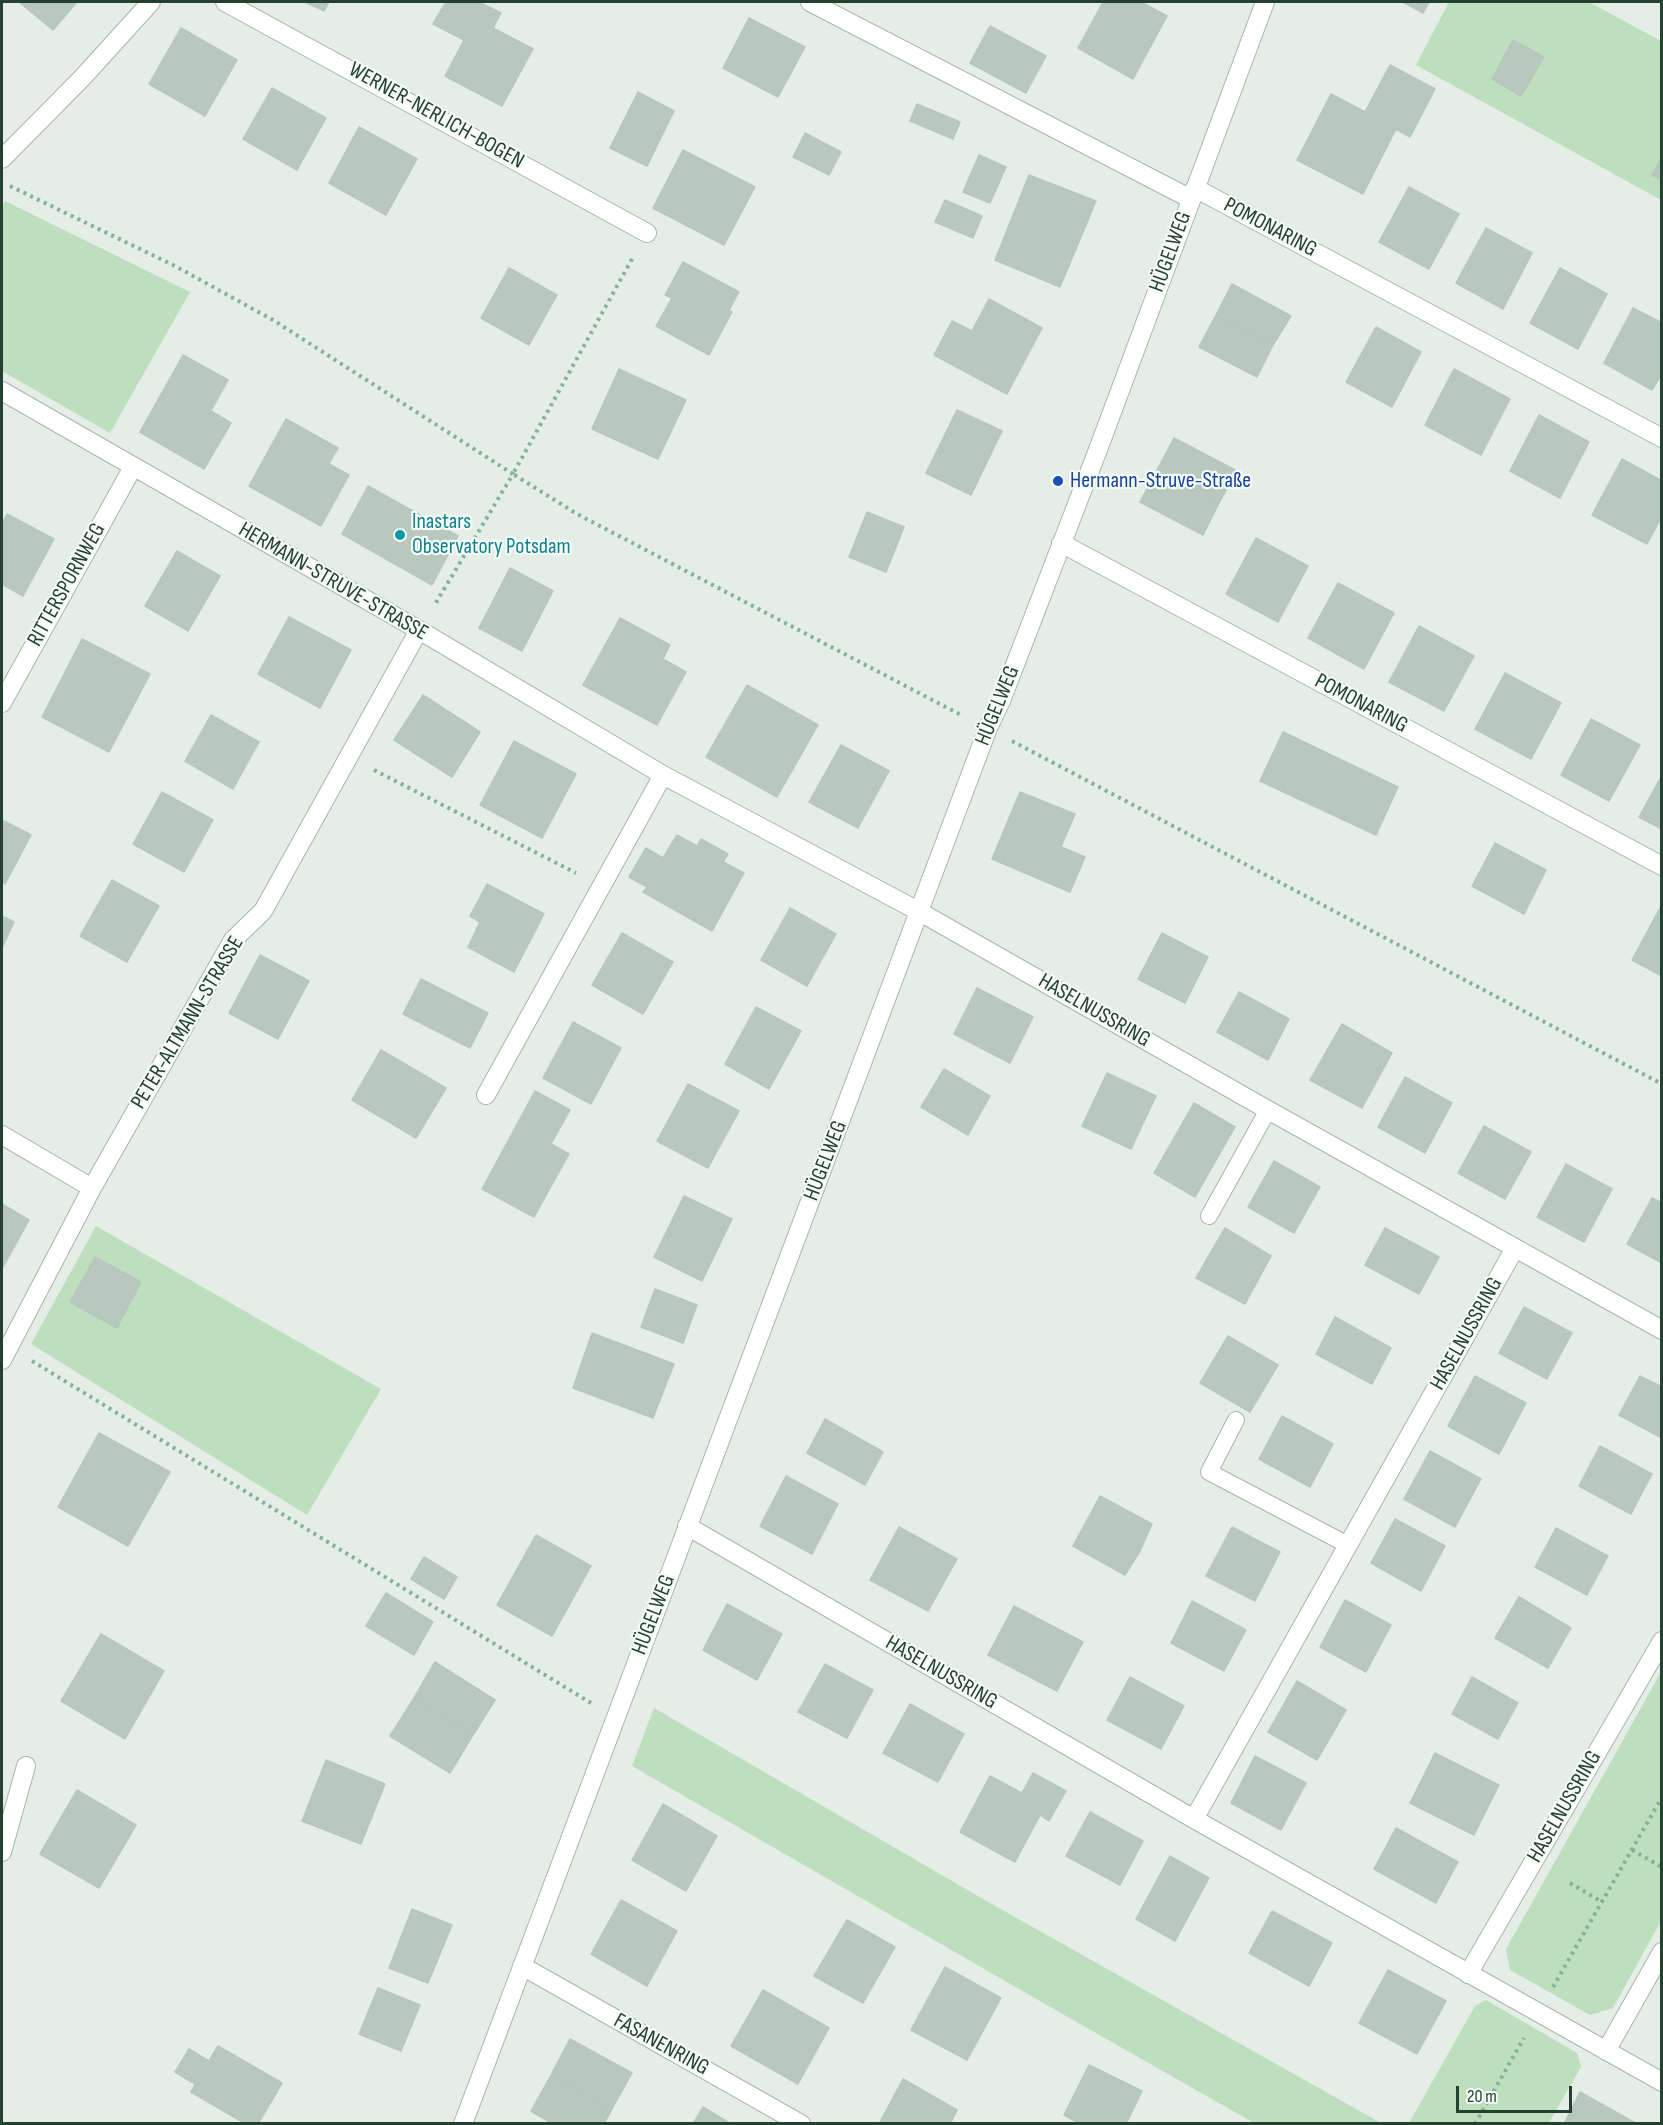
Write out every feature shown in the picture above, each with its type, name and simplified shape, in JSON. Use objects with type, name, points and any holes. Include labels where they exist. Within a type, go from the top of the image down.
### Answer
[{"type":"street","points":[[2,159],[83,77],[151,2]]},
{"type":"street","name":"WERNER-NERLICH-BOGEN","points":[[225,2],[646,232]]},
{"type":"street","name":"HÜGELWEG","points":[[810,2],[1193,193]]},
{"type":"street","name":"HÜGELWEG","points":[[463,2124],[988,728],[1001,701],[1099,447],[1265,2]]},
{"type":"street","name":"POMONARING","points":[[1193,193],[1662,438]]},
{"type":"street","name":"HERMANN-STRUVE-STRASSE","points":[[2,391],[419,630],[663,775],[920,912]]},
{"type":"street","name":"RITTERSPORNWEG","points":[[2,703],[133,467]]},
{"type":"street","name":"POMONARING","points":[[1061,543],[1662,866]]},
{"type":"street","name":"PETER-ALTMANN-STRASSE","points":[[5,1353],[92,1188],[233,940],[263,911],[419,630]]},
{"type":"street","points":[[486,1095],[663,775]]},
{"type":"street","name":"HASELNUSSRING","points":[[920,912],[1662,1330]]},
{"type":"street","points":[[2,1135],[92,1188]]},
{"type":"street","name":"HASELNUSSRING","points":[[1194,1819],[1515,1248]]},
{"type":"street","name":"HASELNUSSRING","points":[[687,1526],[1194,1819],[1662,2082]]},
{"type":"street","name":"HASELNUSSRING","points":[[1468,1974],[1662,1641]]},
{"type":"street","points":[[2,1851],[26,1766]]},
{"type":"street","points":[[1606,2051],[1662,1952]]},
{"type":"street","name":"FASANENRING","points":[[522,1966],[801,2124]]},
{"type":"lane","points":[[1209,1216],[1268,1110]]},
{"type":"lane","points":[[1236,1420],[1209,1472],[1348,1545]]},
{"type":"path","points":[[2,182],[175,266],[273,320],[513,474],[419,630]]},
{"type":"path","points":[[348,757],[601,886]]},
{"type":"path","points":[[5,1353],[615,1718]]},
{"type":"path","points":[[1475,2124],[1662,1797]]},
{"type":"path","points":[[1632,1850],[1662,1867]]},
{"type":"path","points":[[1570,1883],[1602,1902]]},
{"type":"green space","points":[[1449,2],[1589,2],[1661,41],[1661,200],[1416,65]]},
{"type":"green space","points":[[5,201],[190,292],[110,433],[2,371],[2,207]]},
{"type":"green space","points":[[96,1226],[381,1389],[307,1515],[31,1344]]},
{"type":"green space","points":[[1661,1672],[1661,1921],[1613,2008],[1590,2015],[1510,1970],[1506,1949]]},
{"type":"green space","points":[[654,1708],[990,1903],[1381,2123],[1254,2123],[1052,2008],[632,1766]]},
{"type":"green space","points":[[1486,2000],[1577,2053],[1581,2067],[1549,2123],[1409,2123],[1475,2006]]},
{"type":"building","points":[[19,2],[77,2],[53,30]]},
{"type":"building","points":[[305,2],[329,2],[324,11]]},
{"type":"building","points":[[446,2],[479,2],[501,13],[493,28],[533,49],[502,106],[445,76],[464,40],[433,24]]},
{"type":"building","points":[[1103,2],[1141,2],[1167,16],[1133,79],[1078,48]]},
{"type":"building","points":[[1403,2],[1429,2],[1423,13]]},
{"type":"building","points":[[749,18],[805,47],[778,97],[723,68]]},
{"type":"building","points":[[990,26],[1046,56],[1026,93],[970,63]]},
{"type":"building","points":[[181,28],[237,60],[205,116],[149,84]]},
{"type":"building","points":[[1513,40],[1544,57],[1521,96],[1492,79]]},
{"type":"building","points":[[1390,65],[1435,89],[1410,137],[1396,129],[1363,194],[1297,160],[1331,94],[1365,112]]},
{"type":"building","points":[[272,88],[326,118],[297,170],[243,139]]},
{"type":"building","points":[[638,92],[674,111],[647,166],[610,148]]},
{"type":"building","points":[[917,104],[960,122],[953,139],[910,121]]},
{"type":"building","points":[[359,127],[417,159],[386,215],[329,183]]},
{"type":"building","points":[[805,133],[841,152],[829,175],[793,157]]},
{"type":"building","points":[[683,150],[755,187],[724,245],[653,208]]},
{"type":"building","points":[[979,155],[1006,167],[990,203],[963,192]]},
{"type":"building","points":[[1662,157],[1662,180],[1652,175]]},
{"type":"building","points":[[1029,175],[1096,201],[1060,287],[995,260]]},
{"type":"building","points":[[1409,187],[1459,214],[1429,269],[1379,242]]},
{"type":"building","points":[[945,200],[982,216],[973,238],[935,222]]},
{"type":"building","points":[[1486,228],[1532,253],[1503,309],[1456,283]]},
{"type":"building","points":[[683,262],[739,292],[729,310],[732,312],[709,355],[656,326],[672,298],[665,295]]},
{"type":"building","points":[[509,268],[557,295],[529,345],[481,318]]},
{"type":"building","points":[[1560,268],[1607,294],[1578,349],[1530,323]]},
{"type":"building","points":[[1232,284],[1291,316],[1273,345],[1216,315]]},
{"type":"building","points":[[989,299],[1042,328],[1007,394],[934,355],[952,321],[972,331]]},
{"type":"building","points":[[1633,308],[1662,323],[1662,373],[1652,390],[1604,363]]},
{"type":"building","points":[[1216,315],[1273,345],[1257,377],[1199,347]]},
{"type":"building","points":[[1376,327],[1421,352],[1392,407],[1346,382]]},
{"type":"building","points":[[183,355],[228,380],[211,411],[231,423],[204,469],[140,432]]},
{"type":"building","points":[[619,369],[686,400],[658,459],[592,429]]},
{"type":"building","points":[[1454,369],[1510,399],[1481,455],[1425,425]]},
{"type":"building","points":[[957,410],[1002,431],[971,495],[926,473]]},
{"type":"building","points":[[1539,415],[1589,442],[1560,498],[1510,471]]},
{"type":"building","points":[[286,419],[338,448],[329,464],[349,475],[321,526],[249,486]]},
{"type":"building","points":[[1174,438],[1237,471],[1219,503],[1157,470]]},
{"type":"building","points":[[1622,459],[1662,481],[1662,516],[1647,544],[1592,515]]},
{"type":"building","points":[[1157,470],[1219,503],[1203,535],[1140,502]]},
{"type":"building","name":"Inastars Observatory Potsdam","points":[[368,486],[458,536],[432,585],[342,534]]},
{"type":"building","points":[[867,512],[904,527],[886,572],[849,557]]},
{"type":"building","points":[[7,514],[54,539],[23,596],[2,584],[2,524]]},
{"type":"building","points":[[1256,538],[1308,566],[1278,622],[1226,594]]},
{"type":"building","points":[[177,551],[220,576],[188,631],[145,606]]},
{"type":"building","points":[[510,568],[553,591],[522,651],[479,628]]},
{"type":"building","points":[[1338,583],[1394,613],[1364,669],[1308,638]]},
{"type":"building","points":[[289,617],[351,650],[320,708],[258,674]]},
{"type":"building","points":[[620,618],[670,645],[663,659],[686,672],[657,725],[583,685]]},
{"type":"building","points":[[1419,626],[1474,656],[1444,711],[1389,682]]},
{"type":"building","points":[[82,639],[150,674],[109,752],[42,717]]},
{"type":"building","points":[[1505,673],[1561,703],[1531,759],[1475,729]]},
{"type":"building","points":[[747,685],[818,725],[777,797],[706,757]]},
{"type":"building","points":[[423,695],[480,732],[452,777],[394,740]]},
{"type":"building","points":[[211,715],[259,742],[233,789],[185,761]]},
{"type":"building","points":[[1591,719],[1640,745],[1609,801],[1561,775]]},
{"type":"building","points":[[1283,732],[1398,787],[1376,835],[1260,781]]},
{"type":"building","points":[[514,741],[576,774],[542,838],[480,805]]},
{"type":"building","points":[[841,745],[889,771],[858,828],[809,802]]},
{"type":"building","points":[[1662,775],[1662,829],[1639,817]]},
{"type":"building","points":[[162,792],[213,820],[184,872],[133,844]]},
{"type":"building","points":[[1020,792],[1075,814],[1061,847],[1085,857],[1070,892],[992,859]]},
{"type":"building","points":[[2,820],[31,835],[5,884],[2,882]]},
{"type":"building","points":[[677,835],[697,846],[701,839],[728,854],[723,862],[744,873],[712,931],[643,892],[647,887],[629,877],[646,848],[663,858]]},
{"type":"building","points":[[1495,843],[1546,870],[1524,914],[1472,886]]},
{"type":"building","points":[[112,880],[159,906],[127,962],[80,936]]},
{"type":"building","points":[[487,884],[544,914],[514,972],[468,947],[480,922],[470,916]]},
{"type":"building","points":[[1662,906],[1662,976],[1632,960]]},
{"type":"building","points":[[790,908],[836,934],[807,986],[761,960]]},
{"type":"building","points":[[2,916],[14,922],[2,948]]},
{"type":"building","points":[[622,933],[673,962],[643,1014],[592,985]]},
{"type":"building","points":[[1162,933],[1208,957],[1185,1003],[1138,979]]},
{"type":"building","points":[[260,955],[309,981],[278,1039],[229,1013]]},
{"type":"building","points":[[421,979],[488,1013],[470,1048],[403,1014]]},
{"type":"building","points":[[977,988],[1033,1017],[1010,1063],[954,1034]]},
{"type":"building","points":[[1239,992],[1289,1019],[1268,1060],[1217,1032]]},
{"type":"building","points":[[756,1007],[801,1031],[769,1089],[725,1064]]},
{"type":"building","points":[[573,1022],[621,1048],[591,1104],[543,1078]]},
{"type":"building","points":[[1342,1024],[1392,1053],[1362,1108],[1310,1080]]},
{"type":"building","points":[[381,1050],[446,1088],[416,1138],[352,1100]]},
{"type":"building","points":[[944,1069],[990,1096],[968,1135],[921,1107]]},
{"type":"building","points":[[1107,1073],[1156,1096],[1131,1149],[1082,1126]]},
{"type":"building","points":[[1405,1077],[1452,1103],[1425,1153],[1378,1127]]},
{"type":"building","points":[[688,1084],[739,1111],[708,1168],[657,1141]]},
{"type":"building","points":[[535,1091],[570,1110],[551,1144],[569,1154],[534,1217],[482,1189]]},
{"type":"building","points":[[1194,1103],[1235,1127],[1195,1197],[1154,1173]]},
{"type":"building","points":[[1484,1126],[1531,1152],[1505,1199],[1458,1173]]},
{"type":"building","points":[[1274,1161],[1320,1187],[1294,1233],[1248,1207]]},
{"type":"building","points":[[1566,1164],[1612,1189],[1584,1242],[1537,1217]]},
{"type":"building","points":[[684,1196],[732,1219],[702,1281],[654,1257]]},
{"type":"building","points":[[1652,1198],[1662,1203],[1662,1263],[1627,1244]]},
{"type":"building","points":[[2,1204],[29,1220],[2,1269]]},
{"type":"building","points":[[1225,1228],[1271,1256],[1245,1304],[1196,1278]]},
{"type":"building","points":[[1385,1228],[1439,1257],[1419,1294],[1365,1265]]},
{"type":"building","points":[[95,1257],[141,1282],[117,1328],[70,1302]]},
{"type":"building","points":[[655,1289],[697,1305],[683,1343],[641,1327]]},
{"type":"building","points":[[1524,1307],[1572,1333],[1547,1379],[1499,1353]]},
{"type":"building","points":[[1335,1317],[1391,1348],[1372,1384],[1316,1354]]},
{"type":"building","points":[[592,1333],[674,1364],[653,1418],[573,1388]]},
{"type":"building","points":[[1228,1336],[1278,1365],[1250,1412],[1200,1383]]},
{"type":"building","points":[[1475,1376],[1526,1403],[1499,1454],[1448,1426]]},
{"type":"building","points":[[1640,1376],[1662,1387],[1662,1438],[1619,1415]]},
{"type":"building","points":[[1282,1416],[1333,1444],[1310,1487],[1259,1459]]},
{"type":"building","points":[[825,1419],[883,1452],[865,1485],[807,1453]]},
{"type":"building","points":[[99,1433],[170,1472],[128,1546],[58,1507]]},
{"type":"building","points":[[1600,1446],[1652,1474],[1631,1514],[1579,1486]]},
{"type":"building","points":[[1430,1451],[1481,1479],[1455,1527],[1404,1499]]},
{"type":"building","points":[[786,1476],[838,1504],[812,1554],[760,1526]]},
{"type":"building","points":[[1100,1496],[1152,1524],[1140,1551],[1125,1575],[1073,1546]]},
{"type":"building","points":[[1395,1519],[1445,1546],[1421,1591],[1371,1563]]},
{"type":"building","points":[[899,1527],[957,1559],[928,1611],[870,1580]]},
{"type":"building","points":[[1232,1527],[1280,1552],[1255,1601],[1206,1576]]},
{"type":"building","points":[[1556,1528],[1608,1556],[1587,1595],[1535,1567]]},
{"type":"building","points":[[536,1535],[591,1566],[552,1636],[497,1605]]},
{"type":"building","points":[[424,1557],[457,1577],[444,1599],[411,1579]]},
{"type":"building","points":[[386,1593],[433,1622],[414,1655],[366,1626]]},
{"type":"building","points":[[1519,1597],[1571,1628],[1548,1668],[1495,1638]]},
{"type":"building","points":[[1345,1600],[1391,1625],[1366,1672],[1320,1647]]},
{"type":"building","points":[[1192,1601],[1246,1630],[1224,1671],[1171,1643]]},
{"type":"building","points":[[727,1604],[782,1634],[757,1680],[703,1650]]},
{"type":"building","points":[[1014,1606],[1083,1642],[1057,1691],[988,1655]]},
{"type":"building","points":[[101,1634],[164,1671],[125,1739],[61,1701]]},
{"type":"building","points":[[435,1662],[495,1700],[473,1735],[414,1698]]},
{"type":"building","points":[[825,1664],[873,1690],[847,1738],[798,1712]]},
{"type":"building","points":[[1130,1677],[1184,1706],[1161,1749],[1107,1720]]},
{"type":"building","points":[[1472,1677],[1518,1703],[1498,1739],[1452,1714]]},
{"type":"building","points":[[1297,1681],[1346,1710],[1317,1760],[1268,1732]]},
{"type":"building","points":[[414,1698],[473,1735],[450,1773],[390,1736]]},
{"type":"building","points":[[910,1704],[964,1734],[938,1782],[883,1753]]},
{"type":"building","points":[[1435,1753],[1499,1785],[1474,1835],[1410,1803]]},
{"type":"building","points":[[1255,1756],[1306,1783],[1281,1830],[1231,1803]]},
{"type":"building","points":[[326,1760],[385,1784],[361,1844],[302,1821]]},
{"type":"building","points":[[1033,1773],[1066,1791],[1049,1821],[1040,1815],[1015,1862],[960,1832],[990,1776],[1022,1793]]},
{"type":"building","points":[[77,1790],[136,1825],[99,1888],[40,1854]]},
{"type":"building","points":[[663,1804],[717,1836],[686,1891],[632,1860]]},
{"type":"building","points":[[1090,1812],[1143,1841],[1120,1885],[1066,1856]]},
{"type":"building","points":[[1396,1828],[1458,1862],[1436,1903],[1374,1869]]},
{"type":"building","points":[[1170,1856],[1209,1878],[1175,1941],[1136,1919]]},
{"type":"building","points":[[621,1900],[677,1931],[647,1986],[591,1954]]},
{"type":"building","points":[[412,1909],[452,1925],[428,1983],[389,1968]]},
{"type":"building","points":[[1272,1911],[1332,1943],[1309,1986],[1249,1953]]},
{"type":"building","points":[[847,1920],[895,1947],[863,2003],[814,1976]]},
{"type":"building","points":[[945,1967],[1001,1998],[967,2060],[911,2030]]},
{"type":"building","points":[[1388,1970],[1446,2001],[1417,2054],[1359,2023]]},
{"type":"building","points":[[378,1988],[420,2005],[401,2051],[359,2034]]},
{"type":"building","points":[[763,1990],[829,2028],[798,2084],[731,2046]]},
{"type":"building","points":[[570,2039],[632,2073],[612,2109],[551,2075]]},
{"type":"building","points":[[218,2046],[282,2083],[258,2124],[246,2124],[191,2092],[195,2084],[175,2072],[189,2049],[209,2061]]},
{"type":"building","points":[[1089,2065],[1142,2091],[1126,2124],[1080,2124],[1064,2115]]},
{"type":"building","points":[[551,2075],[612,2109],[604,2124],[553,2124],[531,2111]]},
{"type":"building","points":[[903,2079],[957,2110],[950,2124],[879,2124]]},
{"type":"building","points":[[1580,2092],[1614,2111],[1637,2124],[1564,2124]]},
{"type":"building","points":[[703,2107],[731,2124],[693,2124]]},
{"type":"place","name":"Hermann-Struve-Straße","points":[[1058,481]]},
{"type":"place","name":"Inastars Observatory Potsdam","points":[[400,535]]}]
